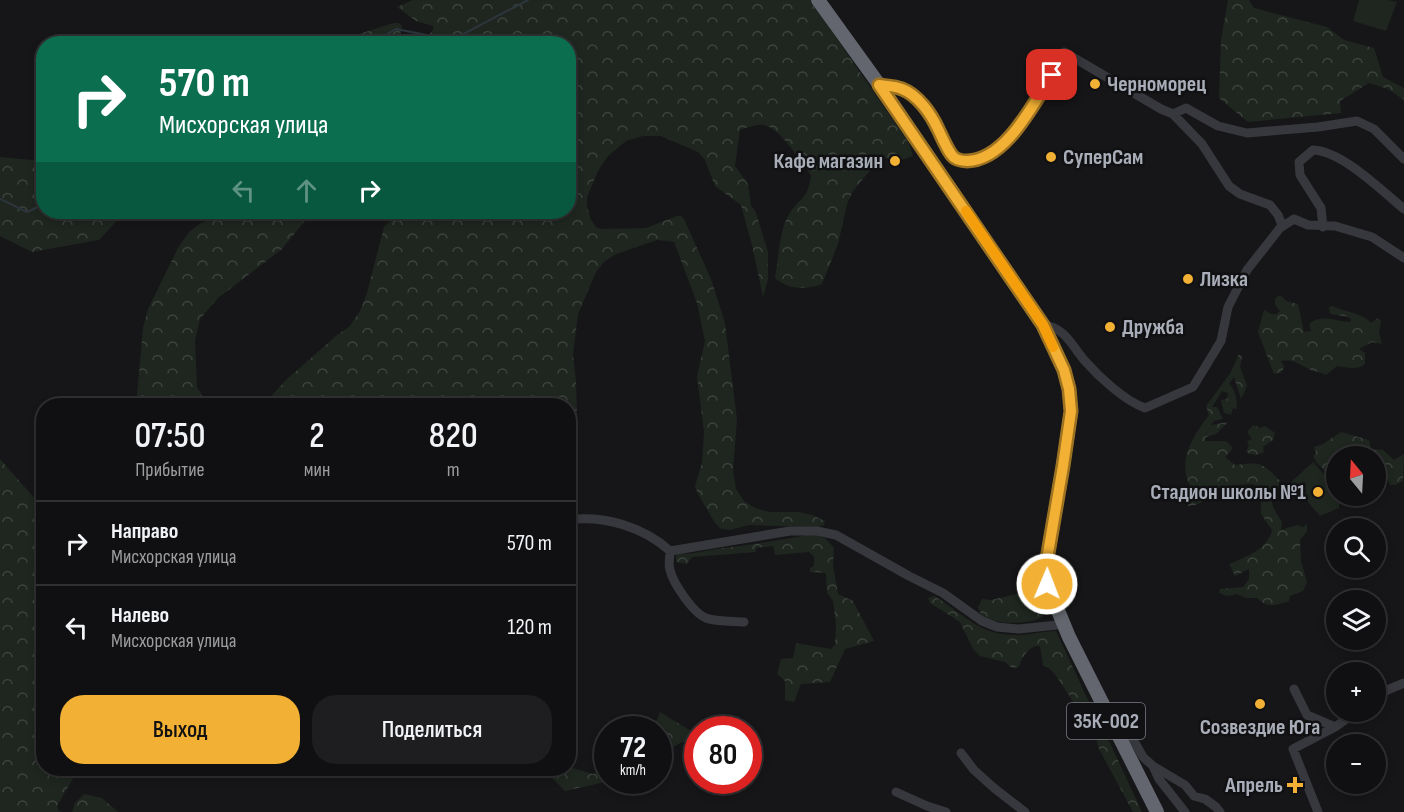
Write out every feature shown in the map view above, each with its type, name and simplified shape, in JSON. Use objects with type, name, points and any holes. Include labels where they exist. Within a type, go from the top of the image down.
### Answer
[{"type":"highway","points":[[816,0],[1041,326],[1064,370],[1071,411],[1046,565],[1047,584],[1068,637],[1157,812]]},
{"type":"highway","points":[[1041,326],[1061,373],[1068,406],[1041,565],[1042,585],[1058,627]]},
{"type":"highway","name":"35К-002","points":[[1058,627],[1152,812]]},
{"type":"street","points":[[876,86],[901,88],[914,95],[934,121],[952,156],[963,162],[975,161],[987,156],[1002,145],[1016,129],[1052,75],[1064,52],[1161,110],[1173,114],[1202,144],[1229,186],[1240,194],[1269,205],[1278,215],[1282,225]]},
{"type":"street","points":[[1173,114],[1186,108],[1218,126],[1247,134],[1357,121],[1374,129],[1404,159]]},
{"type":"street","points":[[1323,227],[1321,208],[1300,175],[1299,162],[1312,150],[1325,151],[1359,170],[1404,209]]},
{"type":"street","points":[[1041,326],[1051,326],[1061,330],[1095,372],[1136,405],[1145,408],[1192,387],[1221,341],[1228,307],[1247,270],[1282,225],[1294,219],[1308,225],[1335,226],[1372,237],[1404,258]]},
{"type":"street","points":[[576,520],[595,519],[620,523],[662,543],[670,551],[669,566],[673,578],[699,613],[707,618],[744,622]]},
{"type":"street","points":[[670,551],[790,531],[817,531],[836,535],[943,593],[982,621],[997,627],[1019,630],[1058,627]]},
{"type":"street","points":[[1386,691],[1404,682]]},
{"type":"street","points":[[1294,688],[1307,715],[1335,727]]},
{"type":"street","points":[[1318,812],[1293,749],[1342,722]]},
{"type":"street","points":[[1117,730],[1126,727],[1143,758],[1185,785],[1194,796],[1205,800],[1220,812]]},
{"type":"street","points":[[961,753],[974,770],[1025,812]]},
{"type":"street","points":[[1153,766],[1159,779],[1185,812]]},
{"type":"street","points":[[896,792],[946,812]]},
{"type":"green space","points":[[413,0],[810,0],[909,143],[913,156],[898,161],[881,157],[853,191],[847,204],[838,244],[822,284],[797,288],[786,285],[775,278],[785,223],[791,211],[805,196],[811,175],[777,132],[764,125],[740,130],[735,166],[748,184],[751,205],[756,213],[768,252],[768,279],[763,297],[741,205],[715,186],[705,160],[698,152],[661,136],[643,136],[626,141],[608,156],[598,171],[587,197],[587,206],[591,220],[597,228],[602,229],[646,228],[677,216],[684,219],[711,279],[725,323],[737,420],[733,470],[736,489],[744,501],[755,508],[769,512],[798,512],[812,515],[825,521],[824,525],[815,527],[749,525],[730,530],[721,529],[698,494],[695,486],[702,463],[704,432],[697,376],[705,341],[697,303],[674,242],[657,240],[616,254],[604,262],[596,272],[578,314],[573,355],[576,382],[577,416],[576,420],[576,398],[269,398],[287,379],[349,327],[360,311],[367,293],[384,227],[393,219],[576,219],[576,36],[428,36],[433,30],[433,26],[416,21],[397,7]]},
{"type":"green space","points":[[1228,0],[1249,0],[1254,8],[1327,27],[1344,40],[1374,48],[1383,77],[1404,88],[1404,100],[1388,89],[1369,83],[1340,101],[1341,113],[1248,122],[1219,98],[1221,40]]},
{"type":"green space","points":[[1359,0],[1397,2],[1386,31],[1353,21]]},
{"type":"green space","points":[[394,23],[402,26],[398,36],[353,36]]},
{"type":"green space","points":[[0,157],[36,160],[36,219],[118,219],[99,240],[32,252],[0,236]]},
{"type":"green space","points":[[213,219],[306,219],[282,249],[218,298],[200,319],[195,341],[197,387],[204,398],[136,398],[143,328],[148,309],[178,248],[189,232],[201,223]]},
{"type":"green space","points":[[1280,295],[1286,301],[1298,304],[1304,332],[1311,331],[1309,324],[1319,319],[1350,322],[1349,317],[1330,313],[1329,307],[1332,306],[1357,314],[1371,323],[1378,318],[1381,321],[1379,333],[1382,344],[1372,342],[1359,349],[1365,353],[1365,364],[1359,367],[1337,366],[1326,375],[1293,362],[1281,361],[1284,366],[1282,372],[1274,374],[1258,332],[1264,310],[1271,314],[1277,314],[1280,311],[1275,305],[1275,299]]},
{"type":"green space","points":[[1239,354],[1242,357],[1240,367],[1247,386],[1241,399],[1234,377],[1229,384],[1235,392],[1237,403],[1237,409],[1233,408],[1231,415],[1224,413],[1221,400],[1227,399],[1228,393],[1222,391],[1212,407],[1217,407],[1223,419],[1214,421],[1211,425],[1228,422],[1216,434],[1206,437],[1205,441],[1226,441],[1233,448],[1225,457],[1235,465],[1260,465],[1280,481],[1278,489],[1274,490],[1272,499],[1273,507],[1282,522],[1281,530],[1297,525],[1303,527],[1307,524],[1307,531],[1300,540],[1301,561],[1307,582],[1303,591],[1290,596],[1289,601],[1276,605],[1268,605],[1257,598],[1246,598],[1237,594],[1230,596],[1219,592],[1220,589],[1243,587],[1249,579],[1249,569],[1235,576],[1229,564],[1255,552],[1270,537],[1272,530],[1261,514],[1261,492],[1253,484],[1234,485],[1218,490],[1194,505],[1188,506],[1187,503],[1197,496],[1186,475],[1187,454],[1196,434],[1209,415],[1206,406],[1231,372]]},
{"type":"green space","points":[[1253,425],[1260,428],[1265,426],[1275,433],[1273,440],[1263,447],[1264,452],[1257,455],[1246,452],[1249,445],[1247,441],[1252,439],[1247,432]]},
{"type":"green space","points":[[1341,432],[1369,440],[1370,446],[1326,446],[1326,472],[1313,456],[1316,453],[1314,447]]},
{"type":"green space","points":[[1386,453],[1394,460],[1404,454],[1403,481],[1390,485],[1387,477]]},
{"type":"green space","points":[[0,459],[36,500],[36,776],[74,776],[57,806],[62,812],[0,812]]},
{"type":"green space","name":"Стадион школы №1","points":[[1313,462],[1326,477],[1326,506],[1339,506],[1339,508],[1320,516],[1291,482]]},
{"type":"green space","points":[[814,534],[826,539],[834,548],[833,565],[838,594],[853,601],[874,641],[845,649],[830,682],[801,684],[794,702],[785,700],[785,681],[777,674],[781,659],[793,658],[796,643],[831,649],[835,645],[836,625],[833,601],[827,593],[826,573],[810,572],[810,568],[814,566],[814,557],[809,552],[775,555],[773,546],[756,548],[756,552],[692,557],[687,564],[676,562],[676,556],[678,553],[692,553]]},
{"type":"green space","points":[[1034,590],[1043,616],[1032,621],[1004,622],[987,619],[982,616],[978,607],[982,599],[991,600]]},
{"type":"green space","points":[[934,596],[971,622],[1000,634],[1019,635],[1056,631],[1142,812],[1133,812],[1099,749],[1096,737],[1057,677],[1043,665],[1040,646],[1032,647],[1026,652],[1019,667],[1012,668],[1005,662],[980,656],[973,649],[960,622],[930,603],[928,598]]},
{"type":"green space","points":[[672,719],[684,727],[684,742],[672,748]]},
{"type":"green space","points":[[576,769],[594,773],[594,784],[565,791],[551,777],[538,776],[576,776]]},
{"type":"green space","points":[[84,794],[102,798],[118,812],[72,812],[75,803]]},
{"type":"waterway","points":[[460,36],[528,0]]},
{"type":"waterway","points":[[384,36],[396,29],[432,36]]},
{"type":"waterway","points":[[0,199],[27,212],[36,208]]},
{"type":"slow traffic","points":[[966,211],[1043,325],[1053,347]]},
{"type":"place","name":"Черноморец","points":[[1095,84]]},
{"type":"place","name":"СуперСам","points":[[1051,157]]},
{"type":"place","name":"Кафе магазин","points":[[895,161]]},
{"type":"place","name":"Лизка","points":[[1188,279]]},
{"type":"place","name":"Дружба","points":[[1110,327]]},
{"type":"place","name":"Стадион школы №1","points":[[1318,492]]},
{"type":"place","name":"Созвездие Юга","points":[[1260,704]]},
{"type":"place","name":"Апрель","points":[[1295,785]]},
{"type":"route","points":[[1047,584],[1046,565],[1071,411],[1064,370],[1043,325],[879,85],[901,88],[914,95],[934,121],[952,156],[963,162],[975,161],[987,156],[1002,145],[1016,129],[1052,75]]}]
